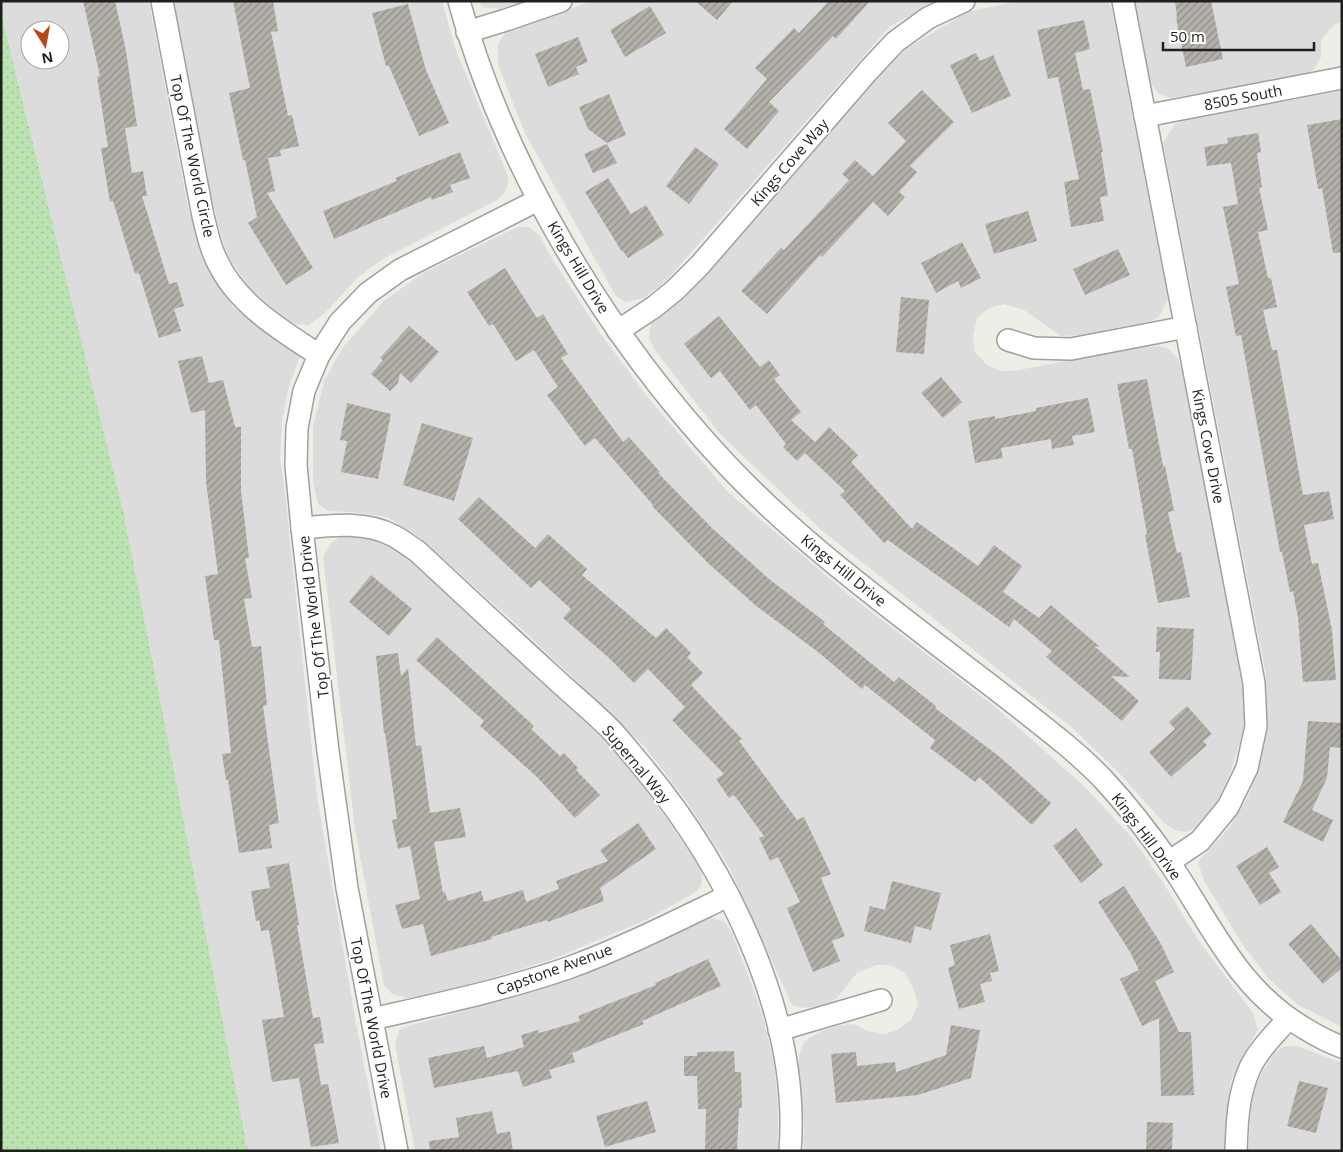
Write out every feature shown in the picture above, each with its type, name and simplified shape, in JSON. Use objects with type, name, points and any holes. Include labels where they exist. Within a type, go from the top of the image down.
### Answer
[{"type":"street","name":"Top Of The World Circle","points":[[162,1],[203,216],[212,250],[228,281],[249,306],[275,327],[319,355]]},
{"type":"street","name":"Kings Hill Drive","points":[[459,1],[467,32],[500,117],[538,200],[577,267],[618,331],[670,401],[727,466],[787,523],[851,577],[1063,742],[1109,786],[1138,819],[1169,862],[1227,955],[1255,990],[1288,1019],[1328,1042],[1342,1047]]},
{"type":"street","points":[[467,32],[560,1]]},
{"type":"street","name":"Kings Cove Way","points":[[618,331],[654,307],[675,290],[700,265],[895,42],[928,18],[964,1]]},
{"type":"street","name":"Kings Cove Drive","points":[[1123,1],[1254,683],[1256,726],[1247,768],[1228,807],[1200,841],[1169,862]]},
{"type":"street","name":"8505 South","points":[[1145,116],[1342,78]]},
{"type":"street","name":"Top Of The World Drive","points":[[397,1151],[344,870],[302,528],[296,465],[298,428],[304,391],[319,355],[340,322],[368,293],[400,270],[538,200]]},
{"type":"street","points":[[1008,340],[1034,348],[1071,349],[1186,327]]},
{"type":"street","name":"Supernal Way","points":[[302,528],[339,525],[367,527],[393,535],[417,550],[614,734],[656,783],[696,838],[744,928],[758,964],[779,1030],[788,1080],[792,1131],[790,1151]]},
{"type":"street","name":"Capstone Avenue","points":[[372,1018],[489,992],[569,967],[646,935],[728,896]]},
{"type":"street","points":[[779,1030],[881,1000]]},
{"type":"street","points":[[1236,1151],[1238,1113],[1242,1090],[1251,1066],[1288,1019]]},
{"type":"shaded area","points":[[1,1],[149,1],[188,208],[209,273],[234,308],[300,357],[289,386],[282,422],[280,459],[317,796],[355,1018],[381,1151],[248,1151],[124,514],[1,13]]},
{"type":"shaded area","points":[[174,1],[442,1],[455,48],[508,176],[508,183],[504,194],[497,200],[383,259],[358,277],[325,313],[309,325],[292,324],[252,292],[228,256],[210,190]]},
{"type":"shaded area","points":[[479,1],[522,1],[500,9],[482,7]]},
{"type":"shaded area","points":[[592,1],[944,1],[890,26],[667,280],[644,298],[625,302],[615,295],[525,133],[498,65],[498,45],[505,33]]},
{"type":"shaded area","points":[[1018,1],[1108,1],[1112,9],[1168,299],[1159,317],[1150,321],[1081,335],[1061,336],[1024,310],[1004,304],[989,308],[977,318],[973,336],[975,352],[986,364],[1000,371],[1014,371],[1128,349],[1159,346],[1169,349],[1178,359],[1183,374],[1245,693],[1245,724],[1232,768],[1217,802],[1194,828],[1186,832],[1175,830],[1164,823],[1123,777],[1075,730],[820,529],[720,434],[654,349],[649,338],[651,324],[695,286],[866,89],[906,49],[967,12]]},
{"type":"shaded area","points":[[1134,1],[1342,1],[1342,21],[1334,25],[1321,40],[1321,57],[1314,69],[1307,74],[1171,98],[1158,93],[1149,79]]},
{"type":"shaded area","points":[[1342,91],[1342,1027],[1298,1005],[1268,978],[1243,945],[1204,881],[1198,862],[1229,828],[1248,797],[1258,770],[1268,726],[1266,675],[1163,143],[1174,125],[1186,119]]},
{"type":"shaded area","points":[[517,227],[529,227],[540,236],[551,257],[600,333],[650,400],[727,491],[849,595],[993,705],[1085,787],[1133,839],[1164,884],[1198,940],[1253,1013],[1258,1029],[1231,1080],[1227,1114],[1226,1151],[803,1151],[804,1130],[798,1062],[802,1045],[809,1038],[824,1030],[839,1026],[853,1024],[868,1031],[884,1034],[897,1030],[911,1020],[918,1005],[914,990],[904,972],[889,965],[876,965],[857,973],[836,999],[820,1006],[804,1008],[792,1005],[729,867],[687,802],[645,747],[526,633],[418,536],[387,517],[329,511],[318,504],[313,483],[313,427],[324,381],[344,346],[384,301],[423,273]]},
{"type":"shaded area","points":[[345,534],[365,537],[390,546],[426,573],[612,747],[644,787],[696,860],[702,873],[701,886],[696,892],[644,921],[550,960],[459,988],[409,998],[392,994],[384,985],[355,829],[323,557],[331,543]]},
{"type":"shaded area","points":[[712,918],[724,921],[732,933],[761,1010],[774,1062],[778,1103],[778,1151],[415,1151],[395,1045],[399,1030],[515,997],[597,969],[668,935]]},
{"type":"shaded area","points":[[1285,1046],[1297,1046],[1342,1063],[1342,1151],[1248,1151],[1252,1096],[1263,1071],[1275,1052]]},
{"type":"green space","points":[[1,13],[124,514],[248,1151],[1,1151]]},
{"type":"building","points":[[83,1],[115,1],[126,51],[137,126],[125,128],[132,173],[143,171],[147,196],[142,196],[169,284],[177,282],[184,306],[174,309],[181,331],[159,338],[139,273],[135,274],[113,201],[110,202],[101,148],[108,147],[97,77],[100,76]]},
{"type":"building","points":[[233,1],[273,1],[278,31],[271,32],[288,116],[292,115],[299,146],[280,150],[281,156],[268,158],[275,191],[267,193],[313,268],[286,285],[248,223],[257,217],[229,93],[250,88]]},
{"type":"building","points":[[695,1],[733,1],[717,20]]},
{"type":"building","points":[[829,1],[870,1],[836,39],[833,36],[769,102],[779,111],[747,149],[724,129],[767,79],[755,68],[794,28],[799,33]]},
{"type":"building","points":[[1175,1],[1211,1],[1223,59],[1186,67],[1176,18]]},
{"type":"building","points":[[408,4],[426,70],[449,123],[419,136],[389,66],[386,66],[372,13]]},
{"type":"building","points":[[650,6],[666,33],[625,57],[610,30]]},
{"type":"building","points":[[1084,20],[1090,49],[1075,53],[1083,90],[1090,89],[1103,152],[1101,152],[1108,196],[1100,197],[1104,221],[1071,227],[1064,182],[1079,179],[1058,77],[1048,79],[1037,30]]},
{"type":"building","points":[[578,37],[588,62],[576,67],[579,74],[548,87],[535,54]]},
{"type":"building","points":[[976,53],[980,61],[993,55],[1011,96],[972,113],[950,65]]},
{"type":"building","points":[[922,90],[954,122],[910,166],[917,172],[899,192],[905,197],[888,216],[873,202],[822,257],[820,255],[767,314],[741,291],[781,248],[784,250],[849,180],[842,174],[855,160],[873,176],[906,141],[888,123]]},
{"type":"building","points":[[609,94],[626,135],[607,143],[588,129],[579,107]]},
{"type":"building","points":[[1342,119],[1342,252],[1333,253],[1322,188],[1318,189],[1307,125]]},
{"type":"building","points":[[1258,133],[1261,152],[1257,153],[1262,187],[1259,188],[1268,230],[1258,232],[1268,278],[1271,278],[1277,307],[1263,310],[1272,350],[1277,350],[1303,495],[1329,491],[1334,519],[1304,525],[1312,564],[1318,563],[1332,630],[1336,680],[1303,682],[1298,618],[1293,591],[1290,592],[1282,552],[1280,552],[1241,335],[1236,336],[1226,287],[1239,284],[1223,207],[1238,204],[1231,163],[1207,166],[1204,147],[1228,143],[1227,138]]},
{"type":"building","points":[[607,144],[617,163],[593,173],[584,154]]},
{"type":"building","points":[[695,147],[719,164],[689,204],[666,186]]},
{"type":"building","points":[[460,152],[470,178],[450,185],[453,192],[432,200],[431,197],[334,239],[323,211],[397,181],[395,178]]},
{"type":"building","points":[[608,178],[631,214],[646,205],[664,235],[628,258],[622,252],[585,192]]},
{"type":"building","points":[[1028,211],[1037,241],[994,254],[985,224]]},
{"type":"building","points":[[962,242],[981,278],[961,288],[958,281],[936,293],[921,263]]},
{"type":"building","points":[[1118,249],[1130,275],[1085,295],[1073,269]]},
{"type":"building","points":[[505,268],[537,318],[543,314],[568,354],[561,358],[623,442],[629,437],[660,472],[658,473],[712,528],[769,579],[825,622],[823,624],[894,682],[899,677],[936,706],[935,708],[1000,757],[1051,803],[1032,825],[979,777],[975,782],[930,748],[935,740],[865,685],[862,689],[818,652],[755,605],[708,563],[652,506],[595,438],[585,446],[547,395],[558,387],[534,350],[516,361],[493,324],[489,326],[467,292]]},
{"type":"building","points":[[901,297],[929,300],[924,354],[896,352]]},
{"type":"building","points":[[719,316],[760,367],[769,360],[780,375],[774,379],[801,412],[791,420],[815,442],[829,427],[858,455],[851,462],[912,529],[917,522],[978,566],[994,545],[1022,566],[1003,592],[1039,618],[1051,605],[1100,647],[1094,646],[1130,677],[1111,676],[1139,701],[1122,721],[1046,657],[1052,651],[1014,619],[1009,627],[888,540],[884,543],[840,495],[845,491],[805,453],[797,461],[783,447],[786,444],[756,405],[750,410],[720,371],[711,378],[684,344]]},
{"type":"building","points":[[409,326],[439,352],[411,383],[400,373],[398,383],[390,391],[371,374],[383,360],[380,358]]},
{"type":"building","points":[[202,356],[209,383],[223,380],[235,427],[241,427],[241,491],[249,558],[245,558],[252,598],[244,599],[252,647],[261,646],[267,705],[263,706],[279,823],[269,825],[272,848],[239,853],[228,780],[226,780],[222,754],[231,753],[219,640],[214,640],[205,576],[218,574],[206,481],[205,410],[191,413],[178,361]]},
{"type":"building","points":[[941,377],[962,402],[943,418],[921,393]]},
{"type":"building","points":[[1147,379],[1163,466],[1165,466],[1174,511],[1168,512],[1177,553],[1181,552],[1190,597],[1158,603],[1132,449],[1129,449],[1117,384]]},
{"type":"building","points":[[1088,398],[1095,432],[1072,436],[1074,445],[1052,449],[1051,439],[1001,448],[1003,458],[975,463],[968,421],[995,416],[995,419],[1036,411],[1036,408]]},
{"type":"building","points":[[347,403],[391,414],[378,479],[341,472],[347,441],[340,440]]},
{"type":"building","points":[[422,423],[473,438],[454,501],[403,485]]},
{"type":"building","points":[[479,497],[535,548],[548,534],[587,569],[582,575],[656,638],[666,628],[691,653],[687,657],[703,673],[691,685],[742,739],[739,741],[797,820],[804,817],[831,874],[821,878],[845,936],[832,941],[840,961],[813,972],[787,908],[800,902],[778,857],[770,861],[759,838],[764,836],[734,795],[729,798],[716,779],[724,774],[672,720],[685,707],[648,669],[634,683],[609,658],[563,618],[571,609],[539,580],[531,588],[458,519]]},
{"type":"building","points":[[371,575],[412,609],[389,636],[349,602]]},
{"type":"building","points":[[1157,627],[1194,629],[1191,680],[1159,679],[1160,652],[1156,652]]},
{"type":"building","points":[[437,637],[534,726],[531,729],[560,756],[564,753],[578,768],[576,770],[600,795],[575,818],[537,777],[480,726],[484,721],[416,660]]},
{"type":"building","points":[[398,653],[401,676],[408,668],[416,746],[421,745],[430,813],[460,808],[466,837],[434,842],[443,893],[445,892],[448,901],[481,891],[484,902],[523,890],[526,902],[559,889],[556,881],[608,861],[600,850],[638,823],[656,849],[600,888],[604,901],[548,922],[547,920],[491,937],[492,939],[431,956],[423,924],[402,929],[395,905],[420,899],[410,846],[398,849],[392,820],[397,819],[384,733],[376,656]]},
{"type":"building","points":[[1187,706],[1212,734],[1203,741],[1207,745],[1171,777],[1149,752],[1175,729],[1169,722]]},
{"type":"building","points":[[1308,721],[1342,723],[1342,748],[1330,747],[1327,778],[1312,810],[1333,820],[1323,842],[1283,822],[1303,781]]},
{"type":"building","points":[[1076,828],[1103,865],[1081,883],[1053,846]]},
{"type":"building","points":[[1267,847],[1279,867],[1269,873],[1281,892],[1260,905],[1236,866]]},
{"type":"building","points":[[289,863],[299,925],[297,925],[313,1018],[320,1017],[324,1043],[314,1044],[321,1085],[328,1084],[339,1143],[311,1147],[299,1078],[272,1082],[262,1020],[284,1017],[269,930],[261,931],[259,920],[256,921],[251,891],[270,888],[266,867]]},
{"type":"building","points":[[892,881],[941,893],[931,930],[915,926],[911,943],[864,931],[870,906],[885,910]]},
{"type":"building","points":[[1124,886],[1161,944],[1174,972],[1155,981],[1179,1032],[1191,1032],[1194,1095],[1161,1096],[1159,1018],[1142,1026],[1120,979],[1139,970],[1130,952],[1098,902]]},
{"type":"building","points":[[1311,924],[1342,961],[1342,968],[1323,984],[1288,944]]},
{"type":"building","points":[[990,934],[999,971],[990,973],[992,981],[980,984],[985,1002],[959,1009],[948,968],[955,965],[950,945]]},
{"type":"building","points":[[708,959],[721,986],[642,1021],[644,1024],[572,1053],[575,1062],[549,1070],[552,1078],[523,1087],[518,1071],[434,1088],[428,1058],[484,1046],[487,1058],[524,1047],[521,1035],[538,1030],[539,1033],[580,1021],[578,1016],[656,985],[655,983]]},
{"type":"building","points":[[951,1025],[980,1030],[971,1078],[918,1095],[836,1103],[831,1054],[856,1052],[857,1066],[895,1062],[896,1072],[946,1055]]},
{"type":"building","points":[[734,1051],[735,1072],[741,1072],[742,1108],[739,1108],[737,1151],[705,1151],[706,1109],[698,1109],[697,1076],[684,1076],[684,1056],[697,1056],[697,1052]]},
{"type":"building","points":[[1299,1081],[1328,1088],[1316,1133],[1287,1126]]},
{"type":"building","points":[[647,1101],[656,1132],[605,1147],[596,1116]]},
{"type":"building","points":[[492,1111],[497,1134],[510,1131],[513,1151],[430,1151],[429,1141],[459,1137],[456,1118]]},
{"type":"building","points":[[1147,1122],[1173,1123],[1172,1151],[1146,1151]]}]
